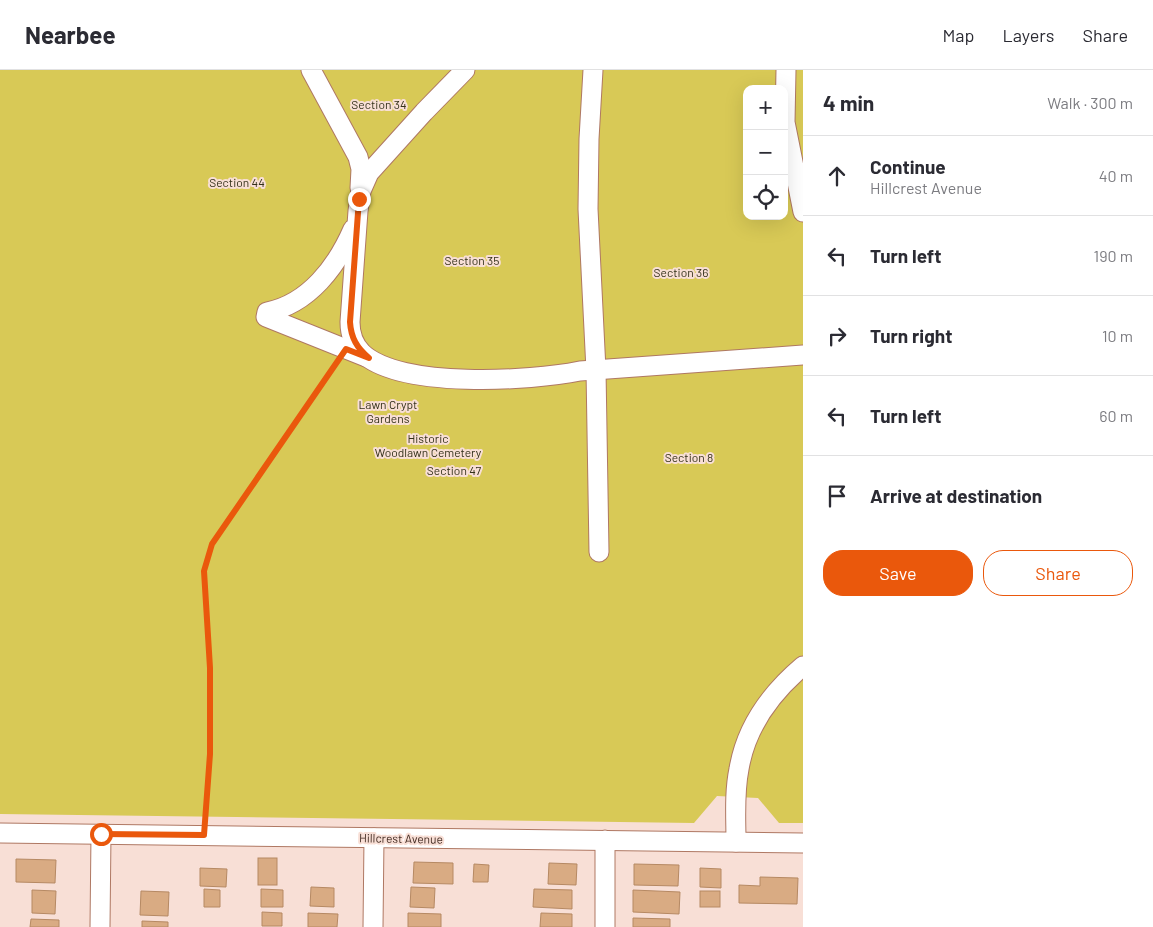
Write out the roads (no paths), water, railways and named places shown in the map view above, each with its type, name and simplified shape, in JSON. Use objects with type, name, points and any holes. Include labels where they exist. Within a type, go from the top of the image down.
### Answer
[{"type":"street","points":[[311,70],[358,156],[361,169],[350,332],[356,345],[369,358]]},
{"type":"street","points":[[465,70],[418,118],[369,173],[358,205],[354,226],[346,245],[325,276],[302,297],[279,310],[267,312],[266,317],[382,365],[449,378],[556,376],[580,371],[803,355]]},
{"type":"street","points":[[593,70],[589,130],[588,209],[596,370],[599,552]]},
{"type":"street","points":[[786,70],[785,122],[803,212]]},
{"type":"street","points":[[736,842],[737,782],[747,740],[769,700],[803,666]]},
{"type":"street","name":"Hillcrest Avenue","points":[[0,832],[803,843]]},
{"type":"street","points":[[100,927],[101,834]]},
{"type":"street","points":[[373,927],[374,838]]},
{"type":"street","points":[[604,927],[605,840]]},
{"type":"park label","name":"Section 34","points":[[379,104]]},
{"type":"park label","name":"Section 44","points":[[237,182]]},
{"type":"park label","name":"Section 35","points":[[472,260]]},
{"type":"park label","name":"Section 36","points":[[681,272]]},
{"type":"park label","name":"Lawn Crypt Gardens","points":[[388,411]]},
{"type":"park label","name":"Historic Woodlawn Cemetery","points":[[428,445]]},
{"type":"park label","name":"Section 8","points":[[689,457]]},
{"type":"park label","name":"Section 47","points":[[454,470]]}]
